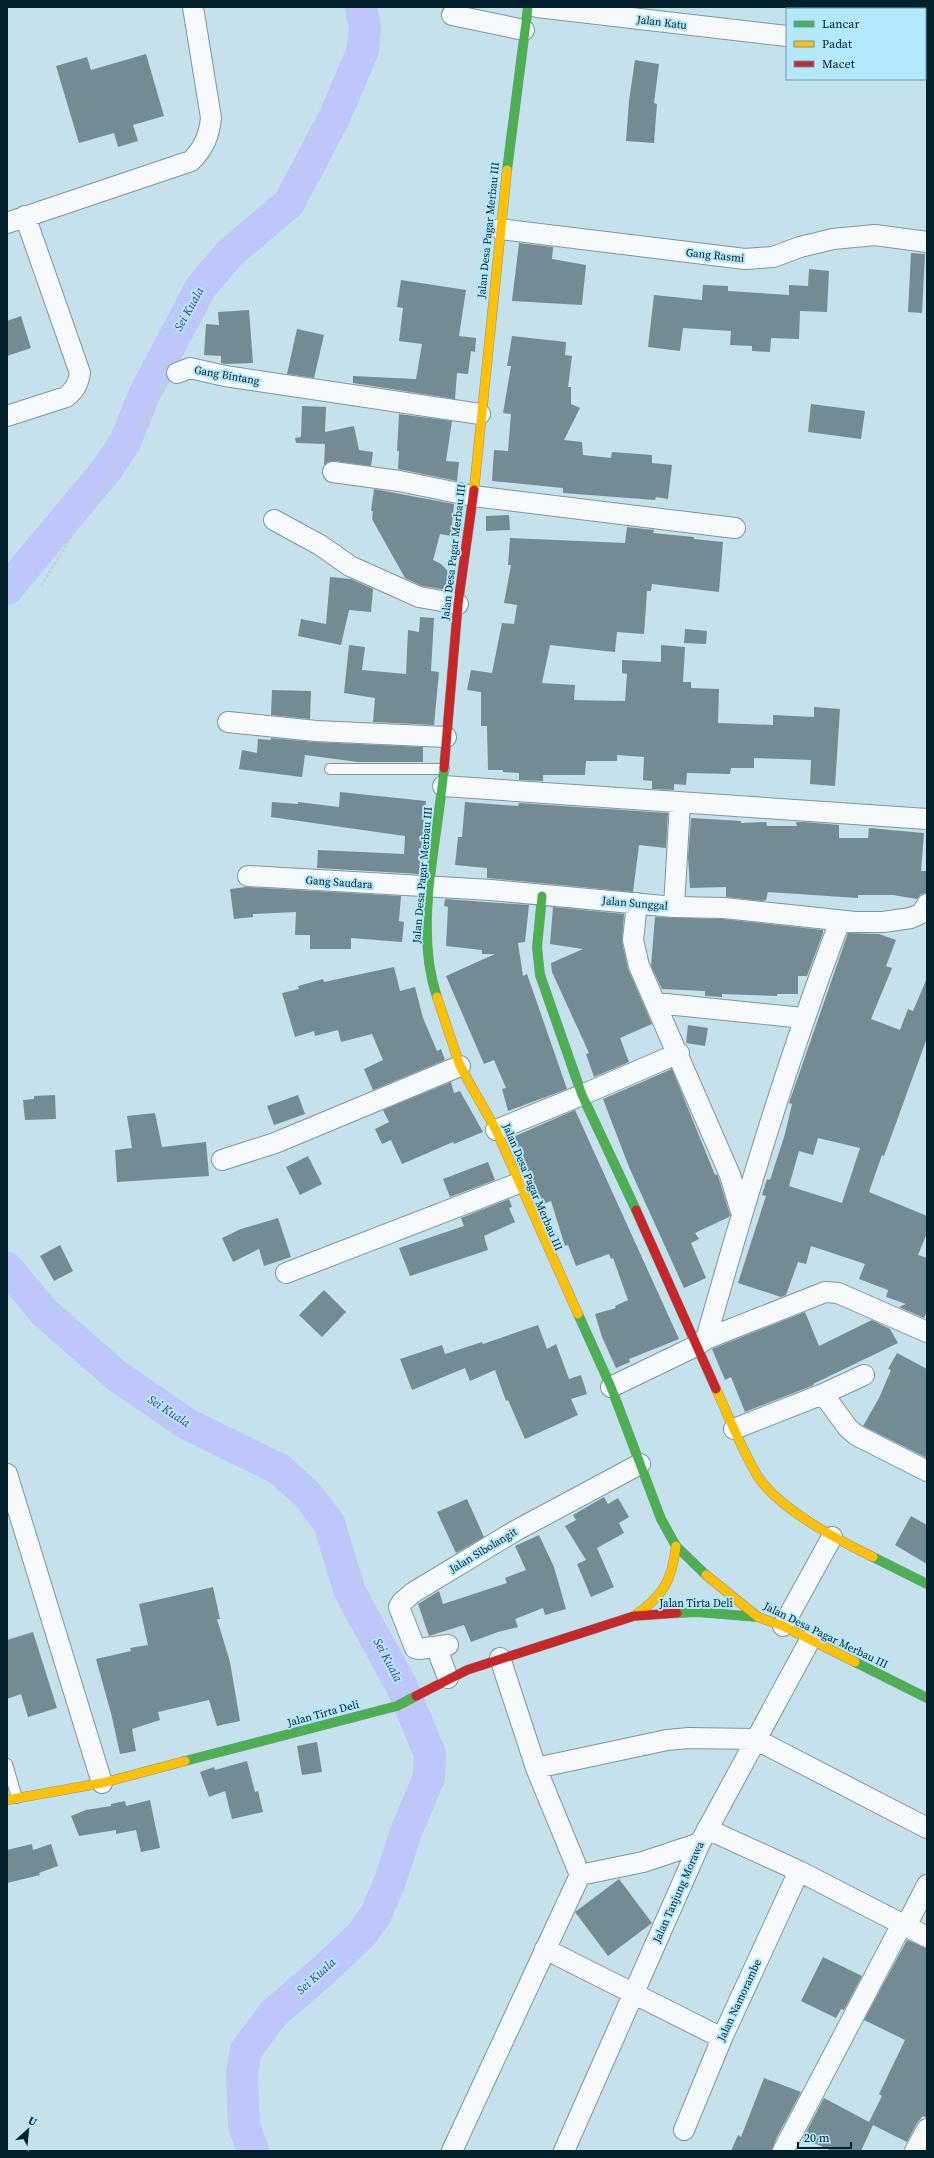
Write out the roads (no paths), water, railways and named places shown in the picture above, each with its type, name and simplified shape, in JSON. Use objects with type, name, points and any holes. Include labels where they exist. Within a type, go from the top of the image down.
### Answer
[{"type":"street","points":[[7,416],[66,397],[76,386],[80,373],[16,219],[190,161],[200,152],[209,134],[211,118],[193,7]]},
{"type":"street","name":"Jalan Desa Pagar Merbau III","points":[[528,7],[500,229],[480,414],[473,496],[458,604],[446,737],[444,777],[430,888],[426,944],[432,980],[460,1066],[496,1130],[548,1250],[611,1387],[662,1519],[676,1546],[697,1568],[758,1617],[783,1626],[927,1698]]},
{"type":"street","name":"Jalan Katu","points":[[537,7],[786,36]]},
{"type":"street","points":[[452,15],[524,30]]},
{"type":"street","name":"Gang Rasmi","points":[[500,229],[744,259],[773,257],[800,247],[833,239],[875,235],[927,242]]},
{"type":"street","name":"Gang Bintang","points":[[177,373],[190,368],[225,376],[480,414]]},
{"type":"street","points":[[333,472],[399,481],[473,496],[735,528]]},
{"type":"street","points":[[274,520],[320,545],[350,566],[419,597],[458,604]]},
{"type":"street","points":[[228,722],[316,731],[446,737]]},
{"type":"street","points":[[444,777],[680,803],[927,819]]},
{"type":"street","points":[[674,907],[680,803]]},
{"type":"street","name":"Gang Saudara","points":[[248,876],[430,888]]},
{"type":"street","name":"Jalan Sunggal","points":[[430,888],[491,890],[542,896],[674,907],[724,908],[840,921],[883,922],[911,918],[922,913],[927,904]]},
{"type":"street","points":[[542,896],[537,947],[540,975],[582,1095],[701,1342],[734,1429],[763,1485],[832,1537],[927,1584]]},
{"type":"street","points":[[637,903],[633,940],[635,953],[730,1175],[741,1212]]},
{"type":"street","points":[[701,1342],[803,1018],[840,921]]},
{"type":"street","points":[[656,1003],[803,1018]]},
{"type":"street","points":[[496,1130],[679,1053]]},
{"type":"street","points":[[222,1160],[287,1138],[460,1066]]},
{"type":"street","points":[[286,1273],[519,1183]]},
{"type":"street","points":[[611,1387],[701,1342],[825,1292],[838,1294],[927,1332]]},
{"type":"street","points":[[734,1429],[823,1394],[864,1375]]},
{"type":"street","points":[[823,1394],[848,1428],[856,1435],[927,1471]]},
{"type":"street","name":"Jalan Sibolangit","points":[[445,1679],[442,1646],[419,1649],[415,1648],[400,1607],[402,1602],[414,1592],[515,1531],[640,1464]]},
{"type":"street","points":[[7,1474],[102,1783]]},
{"type":"street","points":[[783,1626],[832,1537]]},
{"type":"street","name":"Jalan Tirta Deli","points":[[634,1616],[652,1604],[666,1588],[674,1568],[676,1546]]},
{"type":"street","name":"Jalan Tirta Deli","points":[[12,1799],[102,1783],[397,1706],[445,1679],[500,1658],[634,1616],[697,1612],[758,1617]]},
{"type":"street","name":"Jalan Tanjung Morawa","points":[[564,2151],[632,1994],[704,1836],[755,1739],[810,1640]]},
{"type":"street","points":[[452,2151],[580,1875],[536,1768],[500,1658]]},
{"type":"street","points":[[536,1768],[667,1740],[689,1738],[755,1739],[927,1828]]},
{"type":"street","points":[[580,1875],[643,1862],[704,1836],[799,1871],[927,1937]]},
{"type":"street","name":"Jalan Namorambe","points":[[684,2130],[722,2038],[799,1871]]},
{"type":"street","points":[[783,2151],[927,1885]]},
{"type":"street","points":[[545,1949],[722,2038]]},
{"type":"street","points":[[915,2151],[927,2129]]},
{"type":"lane","points":[[330,769],[444,777]]},
{"type":"lane","points":[[7,1764],[12,1799]]},
{"type":"waterway","name":"Sei Kuala","points":[[7,589],[108,468],[125,442],[144,395],[201,287],[230,253],[289,203],[335,116],[363,50],[365,27],[361,7]]},
{"type":"waterway","name":"Sei Kuala","points":[[7,1268],[44,1312],[117,1376],[187,1424],[279,1469],[308,1495],[329,1523],[350,1592],[402,1687],[430,1754],[429,1777],[406,1832],[390,1881],[376,1914],[362,1934],[323,1971],[274,2013],[246,2050],[242,2073],[244,2125],[253,2151]]}]
